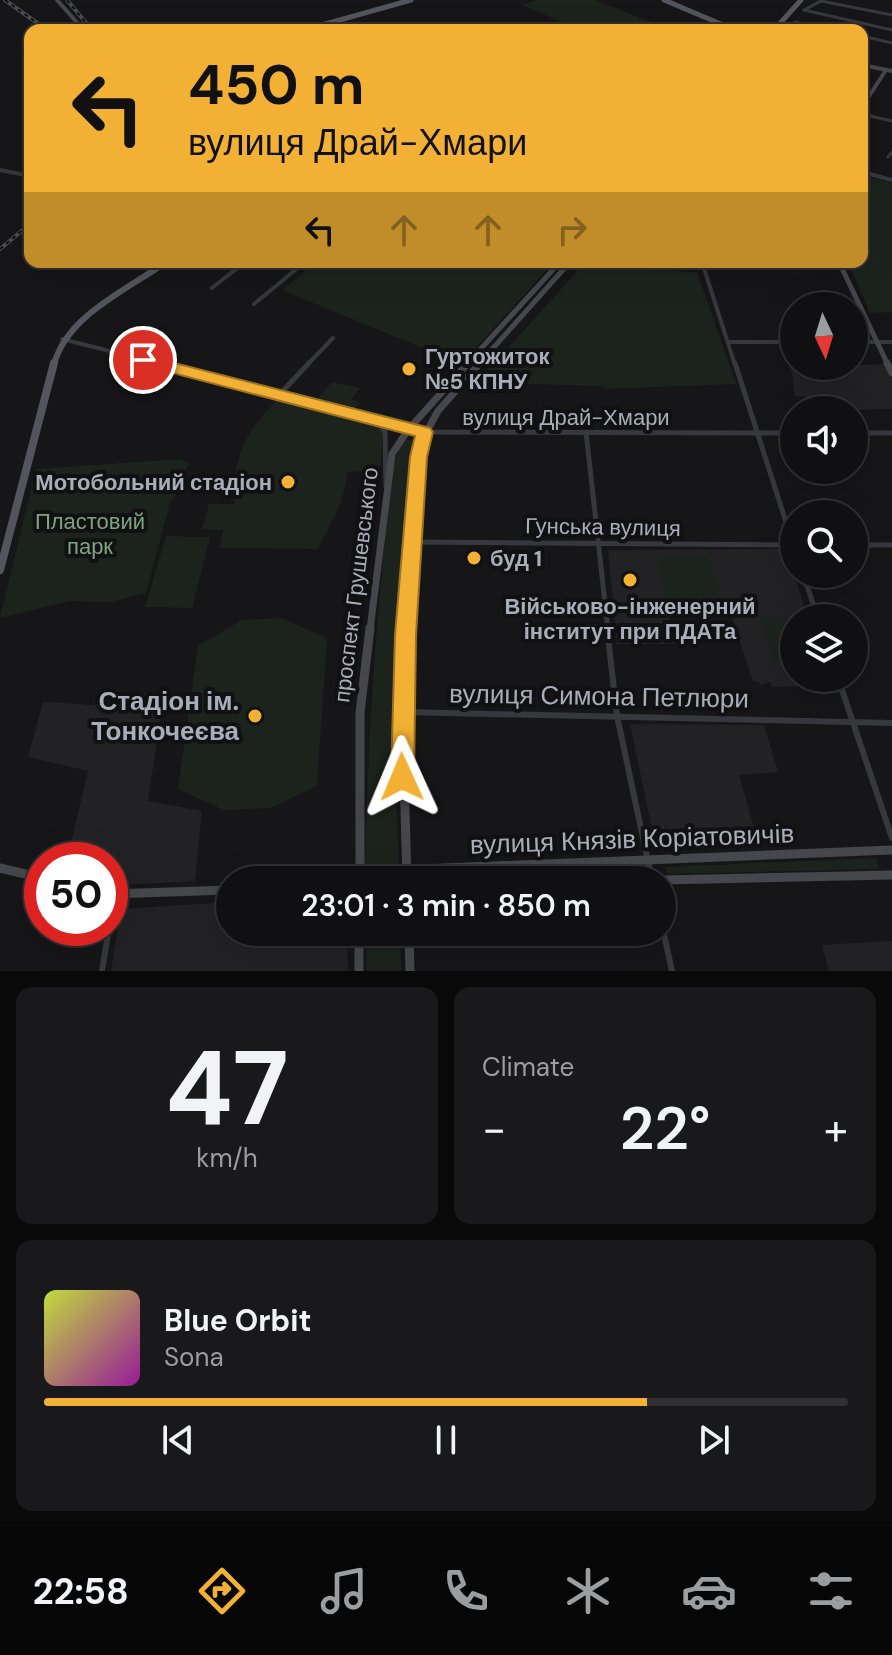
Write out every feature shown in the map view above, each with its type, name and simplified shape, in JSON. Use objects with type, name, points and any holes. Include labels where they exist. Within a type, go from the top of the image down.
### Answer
[{"type":"main road","points":[[57,0],[78,24]]},
{"type":"main road","points":[[325,24],[411,0]]},
{"type":"main road","points":[[664,0],[721,24]]},
{"type":"main road","points":[[779,24],[801,0]]},
{"type":"main road","points":[[868,66],[889,70],[868,99]]},
{"type":"main road","points":[[0,570],[54,357],[62,339],[75,326],[157,268]]},
{"type":"main road","name":"проспект Грушевського","points":[[360,866],[360,713],[392,454],[408,430],[555,268]]},
{"type":"main road","points":[[407,866],[402,712],[418,457],[424,432],[565,268]]},
{"type":"main road","points":[[842,268],[892,373]]},
{"type":"main road","name":"вулиця Князів Коріатовичів","points":[[562,866],[892,850]]},
{"type":"main road","points":[[0,868],[24,874]]},
{"type":"main road","name":"вулиця Князів Коріатовичів","points":[[676,880],[892,875]]},
{"type":"main road","points":[[128,893],[216,890]]},
{"type":"main road","points":[[359,946],[359,971]]},
{"type":"main road","points":[[409,946],[410,971]]},
{"type":"street","points":[[866,24],[804,10],[821,1],[892,15]]},
{"type":"street","points":[[795,22],[804,24]]},
{"type":"street","points":[[868,25],[892,30]]},
{"type":"street","points":[[868,37],[892,43]]},
{"type":"street","points":[[889,70],[892,62]]},
{"type":"street","points":[[868,115],[892,121]]},
{"type":"street","points":[[888,157],[892,152]]},
{"type":"street","points":[[0,170],[24,175]]},
{"type":"street","points":[[868,174],[892,180]]},
{"type":"street","points":[[212,288],[237,268]]},
{"type":"street","points":[[254,304],[298,268]]},
{"type":"street","points":[[704,268],[780,500]]},
{"type":"street","points":[[279,395],[333,338]]},
{"type":"street","name":"вулиця Драй-Хмари","points":[[62,339],[408,430],[780,433]]},
{"type":"street","points":[[728,342],[780,342]]},
{"type":"street","points":[[868,342],[892,342]]},
{"type":"street","points":[[378,422],[385,432],[386,488]]},
{"type":"street","points":[[586,432],[617,716],[649,866]]},
{"type":"street","points":[[868,433],[892,433]]},
{"type":"street","name":"Гунська вулиця","points":[[412,542],[780,546]]},
{"type":"street","points":[[868,545],[892,545]]},
{"type":"street","points":[[843,692],[892,838]]},
{"type":"street","name":"вулиця Симона Петлюри","points":[[402,712],[892,723]]},
{"type":"street","points":[[102,971],[106,946]]},
{"type":"street","points":[[667,946],[672,971]]},
{"type":"shaded area","points":[[885,364],[892,378],[892,409],[868,409],[868,396],[795,396],[793,380],[868,380],[868,365]]},
{"type":"shaded area","points":[[780,549],[780,588],[798,588],[804,604],[780,604],[780,687],[772,687],[770,682],[760,686],[759,682],[753,681],[732,618],[727,618],[722,602],[667,603],[675,644],[617,644],[608,550]]},
{"type":"shaded area","points":[[115,693],[164,693],[148,801],[202,811],[195,881],[128,885],[128,842],[71,842],[88,771],[28,757],[43,702],[111,706]]},
{"type":"shaded area","points":[[630,724],[764,725],[778,772],[739,775],[758,842],[656,848]]},
{"type":"shaded area","points":[[216,903],[216,946],[347,946],[348,971],[111,971],[115,946],[128,946],[128,909]]},
{"type":"shaded area","points":[[892,941],[892,971],[829,971],[822,945]]},
{"type":"green space","points":[[537,0],[595,0],[657,24],[567,24],[522,5]]},
{"type":"green space","points":[[868,177],[892,183],[892,312],[870,313],[868,292],[861,292],[851,268],[868,268]]},
{"type":"green space","points":[[309,268],[549,268],[461,364],[282,290]]},
{"type":"green space","points":[[580,268],[611,268],[697,272],[736,384],[605,389],[604,386],[502,383],[482,377]]},
{"type":"green space","points":[[332,382],[361,388],[351,399],[360,403],[354,409],[318,398]]},
{"type":"green space","name":"Мотобольний стадіон","points":[[279,398],[378,425],[383,432],[380,470],[348,472],[341,503],[318,549],[219,548],[223,530],[202,529],[209,504],[235,504],[236,472],[244,445],[258,422]]},
{"type":"green space","points":[[405,440],[413,440],[392,708],[399,866],[365,866],[373,675],[387,497],[398,452]]},
{"type":"green space","name":"Пластовий парк","points":[[181,459],[188,464],[178,492],[170,502],[146,593],[110,602],[70,601],[0,618],[36,469]]},
{"type":"green space","points":[[166,536],[210,537],[192,608],[145,607]]},
{"type":"green space","points":[[657,555],[708,555],[723,602],[666,603]]},
{"type":"green space","name":"Стадіон ім. Тонкочеєва","points":[[281,618],[327,638],[317,786],[270,808],[224,810],[178,789],[198,646],[242,620]]},
{"type":"green space","points":[[760,618],[780,618],[780,661],[773,661]]},
{"type":"green space","points":[[876,858],[879,869],[676,874],[676,867]]},
{"type":"green space","points":[[366,946],[400,946],[401,971],[366,971]]},
{"type":"railway","points":[[5,0],[39,24]]},
{"type":"railway","points":[[67,0],[87,24]]},
{"type":"railway","points":[[0,249],[24,229]]},
{"type":"place","name":"Гуртожиток №5 КПНУ","points":[[409,369]]},
{"type":"place","name":"Мотобольний стадіон","points":[[288,482]]},
{"type":"place","name":"буд 1","points":[[474,558]]},
{"type":"place","name":"Військово-інженерний інститут при ПДАТа","points":[[630,580]]},
{"type":"place","name":"Стадіон ім. Тонкочеєва","points":[[255,716]]},
{"type":"route","points":[[143,360],[424,432],[418,457],[405,635],[402,777]]}]
